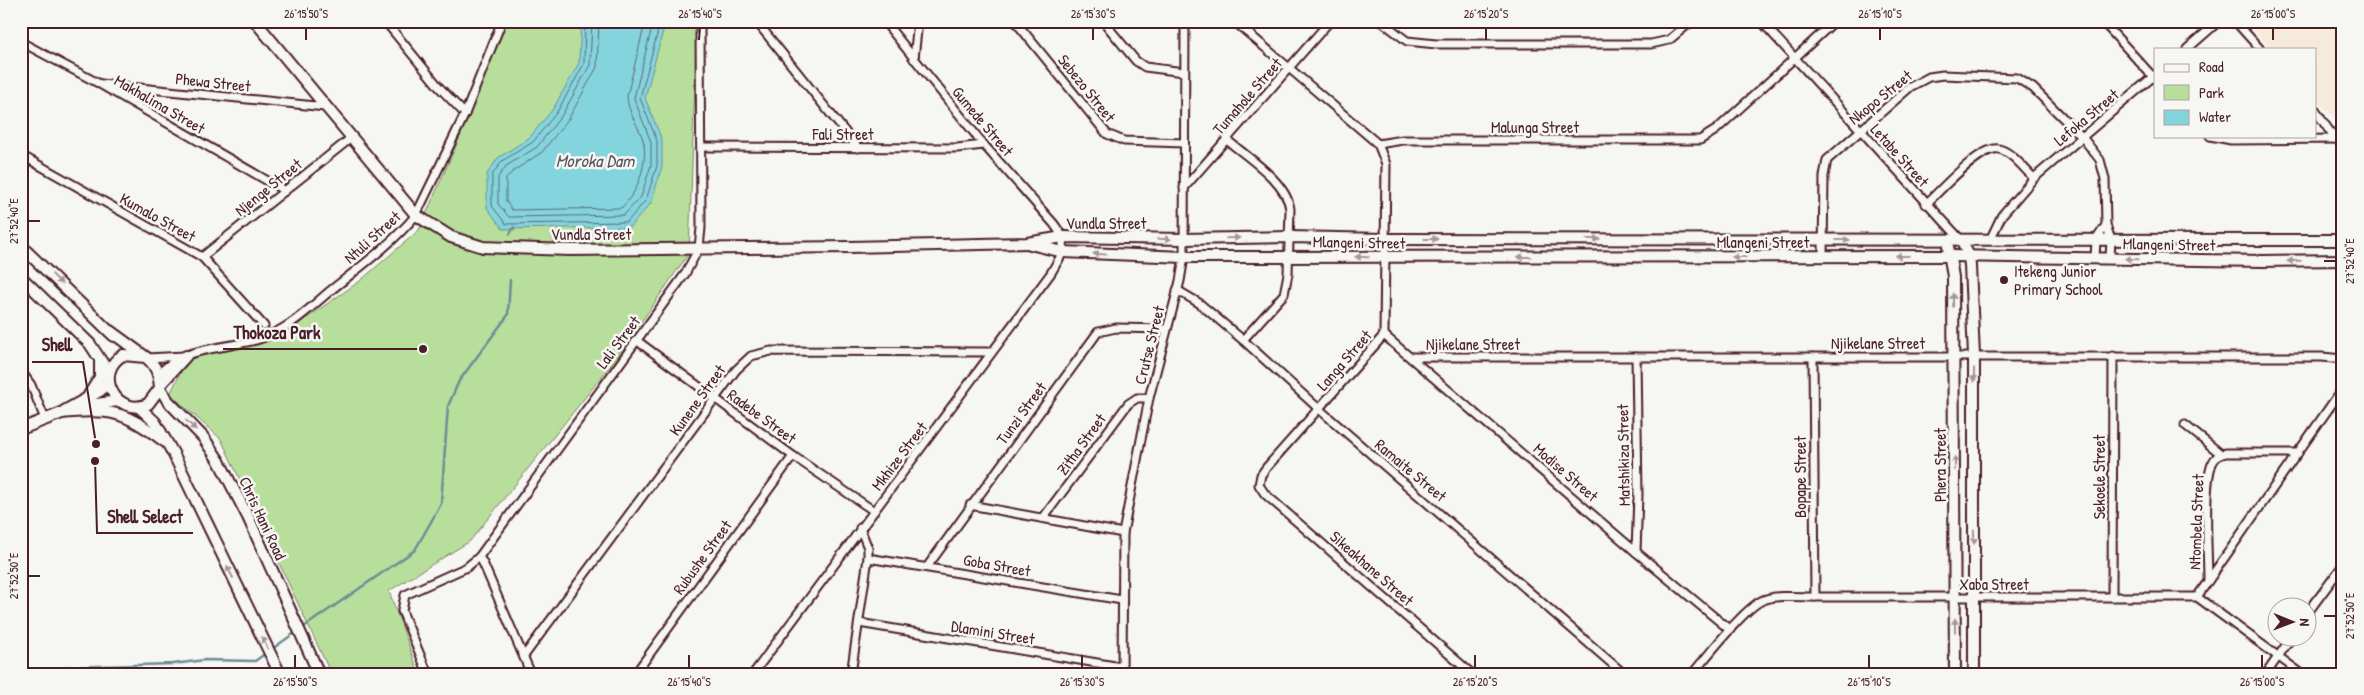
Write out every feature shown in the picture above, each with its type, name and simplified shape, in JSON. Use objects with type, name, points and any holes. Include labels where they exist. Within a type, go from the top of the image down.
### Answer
[{"type":"street","name":"Vundla Street","points":[[255,21],[416,215],[452,237],[483,247],[570,250],[1027,243],[1063,237],[1184,239]]},
{"type":"street","points":[[385,21],[439,87],[464,114]]},
{"type":"street","name":"Ntuli Street","points":[[146,357],[186,356],[254,341],[283,328],[373,256],[416,215],[464,114],[502,21]]},
{"type":"street","name":"Lali Street","points":[[428,674],[401,606],[403,598],[408,592],[467,567],[479,557],[685,274],[699,248],[702,228],[700,21]]},
{"type":"street","points":[[756,21],[858,148]]},
{"type":"street","name":"Gumede Street","points":[[884,21],[984,145],[1048,217],[1063,237]]},
{"type":"street","points":[[914,59],[918,21]]},
{"type":"street","name":"Sebezo Street","points":[[1015,21],[1107,134],[1124,141],[1184,144]]},
{"type":"street","points":[[1103,21],[1136,61],[1145,67],[1184,72]]},
{"type":"street","name":"Crutse Street","points":[[1121,670],[1123,533],[1149,398],[1184,257],[1185,21]]},
{"type":"street","points":[[1234,21],[1378,144]]},
{"type":"street","name":"Tumahole Street","points":[[1184,188],[1330,21]]},
{"type":"street","points":[[1381,21],[1407,41],[1446,44],[1651,44],[1668,40],[1692,21]]},
{"type":"street","name":"Letabe Street","points":[[1761,21],[1939,219],[1961,240]]},
{"type":"street","name":"Malunga Street","points":[[1378,144],[1403,140],[1700,140],[1716,130],[1836,21]]},
{"type":"street","points":[[2102,21],[2154,76]]},
{"type":"street","points":[[2188,48],[2219,21]]},
{"type":"street","points":[[2236,21],[2259,48]]},
{"type":"street","name":"Makhalima Street","points":[[21,42],[98,83],[285,191]]},
{"type":"street","name":"Nkopo Street","points":[[1823,256],[1824,176],[1827,160],[1910,87],[1929,77],[1943,75],[2008,77],[2026,81],[2083,138],[2102,167],[2106,225],[2111,240],[2110,258]]},
{"type":"street","name":"Lefoka Street","points":[[1990,240],[2002,215],[2034,178],[2154,78]]},
{"type":"street","name":"Phewa Street","points":[[98,83],[325,107]]},
{"type":"street","points":[[2316,111],[2339,139]]},
{"type":"street","name":"Njenge Street","points":[[202,257],[351,138]]},
{"type":"street","points":[[2220,138],[2231,140],[2339,139]]},
{"type":"street","points":[[1227,140],[1285,192],[1290,209],[1287,285],[1284,294],[1243,340]]},
{"type":"street","name":"Langa Street","points":[[1259,481],[1266,468],[1384,335],[1386,164],[1378,144]]},
{"type":"street","name":"Fali Street","points":[[702,147],[957,148],[984,145]]},
{"type":"street","points":[[1926,204],[1979,155],[1993,148],[2000,149],[2009,154],[2034,178]]},
{"type":"street","name":"Kumalo Street","points":[[21,155],[202,257],[264,326]]},
{"type":"street","name":"Letabe Street","points":[[1939,219],[1947,240]]},
{"type":"street","points":[[2095,258],[2096,240],[2106,225]]},
{"type":"street","points":[[1063,237],[1063,252]]},
{"type":"street","name":"Mlangeni Street","points":[[1184,239],[1289,237],[1385,239],[2343,240]]},
{"type":"street","name":"Phera Street","points":[[1947,240],[1951,256],[1954,356],[1955,674]]},
{"type":"street","points":[[1961,240],[1969,256],[1974,356],[1974,674]]},
{"type":"street","name":"Vundla Street","points":[[1027,243],[1063,252],[1184,257]]},
{"type":"street","points":[[21,246],[110,331],[146,357],[160,382]]},
{"type":"street","name":"Mkhize Street","points":[[753,674],[860,528],[954,406],[991,352],[1051,273],[1063,252]]},
{"type":"street","name":"Mlangeni Street","points":[[1184,257],[1969,256],[2343,260]]},
{"type":"street","points":[[21,276],[90,344],[99,356],[109,378],[111,393],[118,401],[128,406],[162,434]]},
{"type":"street","name":"Ramaite Street","points":[[1177,290],[1199,303],[1243,340],[1318,409],[1624,674]]},
{"type":"street","name":"Tunzi Street","points":[[926,567],[1098,332],[1116,328],[1166,329]]},
{"type":"street","points":[[110,331],[128,354]]},
{"type":"street","name":"Modise Street","points":[[1384,335],[1412,357],[1636,552],[1730,630]]},
{"type":"street","name":"Radebe Street","points":[[636,340],[793,456],[874,511]]},
{"type":"street","name":"Kunene Street","points":[[524,656],[744,362],[760,352],[991,352]]},
{"type":"street","points":[[61,413],[85,400],[109,378],[114,362],[128,354],[146,357]]},
{"type":"street","points":[[85,400],[100,377],[99,356]]},
{"type":"street","points":[[128,406],[139,407],[151,402],[160,382],[186,356]]},
{"type":"street","name":"Njikelane Street","points":[[1412,357],[2113,356],[2322,357],[2343,359]]},
{"type":"street","name":"Sekoele Street","points":[[2112,597],[2113,356]]},
{"type":"street","name":"Matshikiza Street","points":[[1636,357],[1638,495],[1636,552]]},
{"type":"street","name":"Bopape Street","points":[[1813,357],[1815,597]]},
{"type":"street","points":[[21,371],[31,385],[44,419]]},
{"type":"street","name":"Chris Hani Road","points":[[160,382],[168,401],[203,437],[219,462],[248,517],[319,674]]},
{"type":"street","name":"Ntombela Street","points":[[2197,597],[2343,388]]},
{"type":"street","name":"Zitha Street","points":[[1043,518],[1128,404],[1137,398],[1149,398]]},
{"type":"street","points":[[21,429],[44,419],[96,402],[118,401]]},
{"type":"street","points":[[139,407],[155,422],[168,444],[279,672]]},
{"type":"street","points":[[61,413],[96,410],[115,412],[138,422],[168,444]]},
{"type":"street","points":[[2185,425],[2221,454],[2298,452]]},
{"type":"street","name":"Ntombela Street","points":[[2208,581],[2209,481],[2212,466],[2221,454]]},
{"type":"street","name":"Rubushe Street","points":[[634,674],[793,456]]},
{"type":"street","name":"Sikeakhane Street","points":[[1259,481],[1260,489],[1265,494],[1472,674]]},
{"type":"street","points":[[970,505],[1123,533]]},
{"type":"street","points":[[851,674],[868,558],[868,548],[860,528]]},
{"type":"street","points":[[479,557],[531,674]]},
{"type":"street","name":"Goba Street","points":[[868,558],[1122,600]]},
{"type":"street","points":[[2316,601],[2343,565]]},
{"type":"street","points":[[2197,597],[2302,674]]},
{"type":"street","name":"Xaba Street","points":[[1692,674],[1730,630],[1762,601],[1779,598],[2197,597]]},
{"type":"street","name":"Dlamini Street","points":[[859,623],[1121,670]]},
{"type":"street","points":[[2266,674],[2284,648]]},
{"type":"shaded area","points":[[2246,21],[2342,21],[2343,120],[2333,117],[2316,99],[2316,48],[2270,48]]},
{"type":"green space","points":[[501,21],[697,21],[689,253],[615,360],[470,541],[389,591],[419,674],[331,674],[221,439],[170,394],[189,355],[256,342],[294,327],[360,281],[419,230],[466,123]]},
{"type":"water","name":"Moroka Dam","points":[[581,21],[660,21],[663,31],[645,98],[662,140],[662,167],[651,203],[630,227],[503,229],[487,208],[487,174],[498,158],[529,138],[553,109],[579,63]]},
{"type":"waterway","points":[[510,234],[514,227]]},
{"type":"waterway","points":[[301,629],[415,550],[441,504],[448,406],[459,381],[508,315],[510,280]]},
{"type":"waterway","points":[[272,649],[296,632]]},
{"type":"waterway","points":[[54,674],[65,667],[173,664],[205,660],[255,661],[266,653]]},
{"type":"place","name":"Itekeng Junior Primary School","points":[[2004,280]]},
{"type":"place","name":"Thokoza Park","points":[[423,349]]},
{"type":"place","name":"Shell","points":[[96,444]]},
{"type":"place","name":"Shell Select","points":[[95,461]]}]
